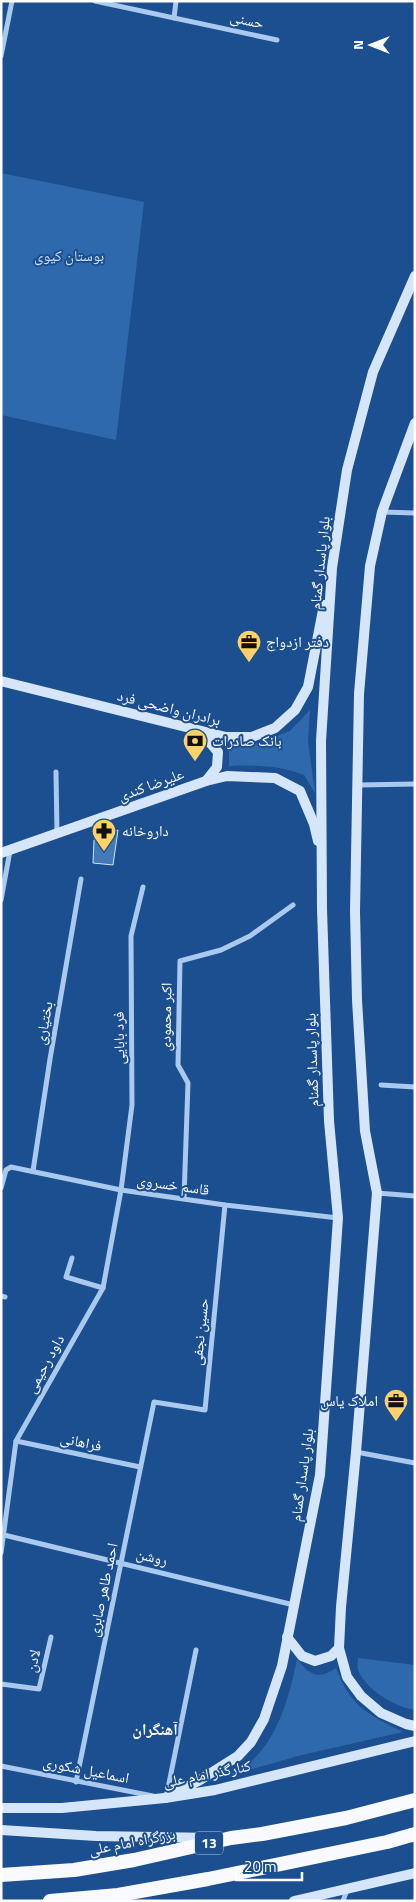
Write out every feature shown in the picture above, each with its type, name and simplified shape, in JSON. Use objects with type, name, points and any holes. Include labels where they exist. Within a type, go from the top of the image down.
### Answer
[{"type":"highway","name":"بزرگراه امام علی","points":[[1,1875],[74,1870],[126,1862],[231,1838],[346,1818],[415,1800]]},
{"type":"highway","name":"13","points":[[50,1901],[118,1895],[208,1879],[387,1842],[415,1834]]},
{"type":"main road","name":"بلوار پاسدار گمنام","points":[[165,1798],[224,1766],[238,1756],[251,1742],[267,1710],[282,1666],[322,1464],[338,1218],[329,1121],[322,909],[321,741],[332,568],[347,470],[373,372],[415,276]]},
{"type":"main road","points":[[415,423],[382,512],[370,566],[359,694],[355,911],[356,1000],[365,1131],[376,1193],[339,1648],[347,1677],[361,1696],[381,1713],[415,1726]]},
{"type":"main road","name":"برادران واضحی فرد","points":[[1,681],[226,738],[252,738],[275,728],[295,710],[308,687],[332,568]]},
{"type":"main road","points":[[200,731],[218,752],[217,767],[206,781]]},
{"type":"main road","name":"علیرضا کندی","points":[[6,852],[206,781],[227,776],[275,778],[300,790],[314,824],[322,859]]},
{"type":"main road","points":[[287,1638],[302,1656],[315,1661],[331,1656],[339,1648]]},
{"type":"main road","name":"کنارگذر امام علی","points":[[1,1808],[62,1808],[165,1798],[215,1790],[415,1741]]},
{"type":"main road","points":[[1,1830],[96,1836],[231,1838]]},
{"type":"main road","points":[[294,1901],[415,1873]]},
{"type":"street","points":[[1,56],[12,1]]},
{"type":"street","name":"حسنی","points":[[95,1],[277,40]]},
{"type":"street","points":[[174,18],[176,1]]},
{"type":"street","points":[[382,512],[415,513]]},
{"type":"street","points":[[56,772],[57,834]]},
{"type":"street","points":[[358,785],[415,784]]},
{"type":"street","points":[[1,900],[6,852]]},
{"type":"street","name":"بختیاری","points":[[34,1171],[50,1059],[81,879]]},
{"type":"street","name":"فرد بابایی","points":[[121,1190],[132,1105],[131,936],[143,887]]},
{"type":"street","name":"اکبر محمودی","points":[[184,1198],[188,1083],[178,1065],[180,961],[228,947],[250,936],[293,906]]},
{"type":"street","points":[[381,1085],[415,1086]]},
{"type":"street","name":"قاسم خسروی","points":[[1,1188],[6,1170],[11,1167],[121,1190],[225,1205],[338,1218]]},
{"type":"street","name":"داود رحیمی","points":[[1,1553],[16,1441],[103,1288],[121,1190]]},
{"type":"street","points":[[376,1193],[415,1196]]},
{"type":"street","name":"حسین نجفی","points":[[154,1402],[205,1410],[225,1205]]},
{"type":"street","points":[[72,1258],[66,1277],[103,1288]]},
{"type":"street","name":"احمد طاهر صابری","points":[[76,1782],[154,1402]]},
{"type":"street","name":"فراهانی","points":[[16,1441],[140,1467]]},
{"type":"street","points":[[356,1452],[415,1463]]},
{"type":"street","name":"روشن","points":[[4,1535],[294,1605]]},
{"type":"street","name":"لادن","points":[[1,1684],[39,1689],[51,1637]]},
{"type":"street","points":[[165,1798],[196,1650]]},
{"type":"street","name":"اسماعیل شکوری","points":[[1,1766],[165,1798]]},
{"type":"street","points":[[343,1901],[347,1889]]},
{"type":"green space","name":"بوستان کیوی","points":[[1,173],[144,202],[116,440],[1,415]]},
{"type":"green space","points":[[310,710],[308,741],[315,793],[304,775],[286,769],[268,766],[229,766],[229,747],[249,746],[290,731]]},
{"type":"green space","points":[[358,1658],[415,1665],[415,1710],[390,1701],[374,1691],[358,1670]]},
{"type":"green space","points":[[297,1659],[310,1672],[319,1675],[336,1668],[354,1701],[379,1720],[403,1732],[302,1755],[206,1782],[242,1769],[257,1756],[266,1744],[286,1703]]},
{"type":"building","name":"داروخانه","points":[[118,830],[113,865],[93,863],[94,840]]},
{"type":"place","name":"دفتر ازدواج","points":[[249,663]]},
{"type":"place","name":"بانک صادرات","points":[[195,762]]},
{"type":"place","name":"داروخانه","points":[[104,852]]},
{"type":"place","name":"املاک یاس","points":[[396,1422]]},
{"type":"district","name":"آهنگران","points":[[155,1729]]}]
